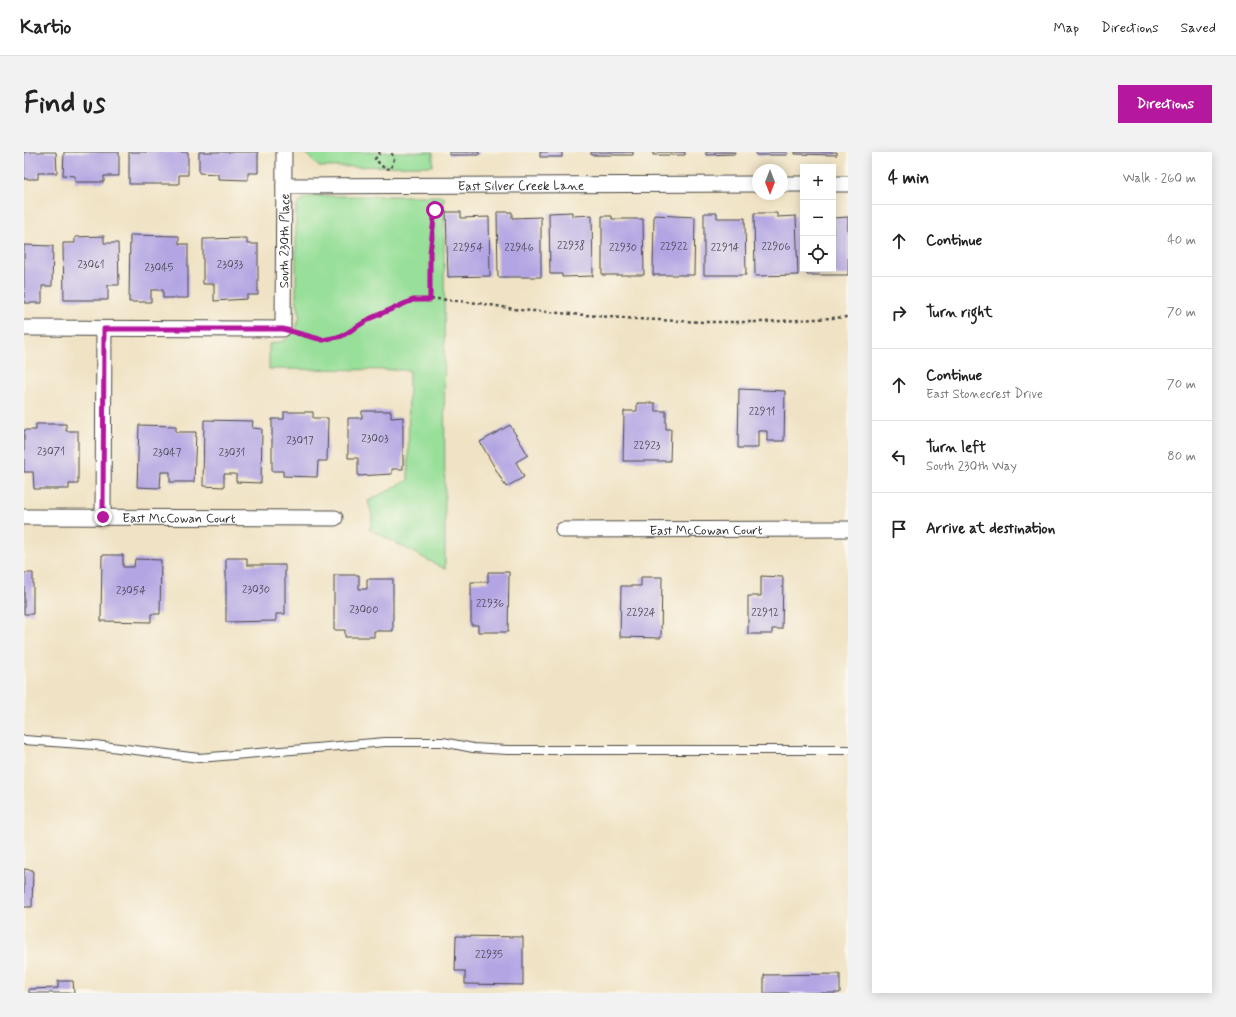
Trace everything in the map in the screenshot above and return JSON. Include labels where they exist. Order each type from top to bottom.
[{"type":"street","name":"South 230th Place","points":[[283,329],[284,152]]},
{"type":"street","name":"East Silver Creek Lane","points":[[284,186],[752,184]]},
{"type":"street","points":[[788,184],[800,184]]},
{"type":"street","points":[[836,184],[848,184]]},
{"type":"street","points":[[24,328],[283,329]]},
{"type":"street","points":[[103,517],[104,329]]},
{"type":"street","name":"East McCowan Court","points":[[24,517],[335,518]]},
{"type":"street","name":"East McCowan Court","points":[[563,530],[848,529]]},
{"type":"lane","points":[[24,740],[95,745],[199,758],[393,742],[443,742],[473,748],[507,750],[848,750]]},
{"type":"path","points":[[380,152],[375,159],[384,168],[391,168],[394,159],[391,152]]},
{"type":"path","points":[[430,300],[430,253],[433,235],[435,185]]},
{"type":"path","points":[[283,329],[323,340],[342,336],[371,318],[413,300],[478,303],[521,310],[636,319],[703,322],[765,322],[848,317]]},
{"type":"green space","points":[[304,152],[433,152],[433,166],[319,167]]},
{"type":"green space","points":[[314,196],[444,196],[445,569],[369,529],[372,518],[368,501],[408,480],[409,370],[269,369],[269,344],[284,341],[296,329],[300,315],[296,298],[296,210],[298,204],[302,200]]},
{"type":"building","points":[[24,152],[56,152],[57,173],[38,173],[38,179],[24,179]]},
{"type":"building","points":[[64,152],[119,152],[119,176],[104,176],[104,182],[75,182],[75,176],[63,175]]},
{"type":"building","points":[[129,152],[188,152],[188,175],[179,175],[179,184],[129,184]]},
{"type":"building","points":[[199,152],[258,152],[258,173],[248,173],[248,180],[218,179],[218,174],[199,173]]},
{"type":"building","points":[[449,152],[479,152],[479,155],[449,155]]},
{"type":"building","points":[[540,152],[562,152],[562,157],[540,157]]},
{"type":"building","points":[[591,152],[633,152],[633,155],[591,155]]},
{"type":"building","points":[[653,152],[685,152],[685,155],[653,155]]},
{"type":"building","points":[[706,152],[735,152],[735,154],[706,155]]},
{"type":"building","points":[[756,152],[787,152],[787,155],[756,155]]},
{"type":"building","points":[[795,152],[837,152],[837,155],[795,154]]},
{"type":"building","points":[[446,212],[461,212],[461,218],[489,217],[490,276],[448,277]]},
{"type":"building","points":[[497,212],[512,212],[512,218],[541,217],[541,277],[498,277]]},
{"type":"building","points":[[572,212],[572,216],[592,215],[593,276],[562,277],[562,274],[550,274],[549,213]]},
{"type":"building","points":[[704,213],[717,213],[717,218],[745,218],[746,275],[704,275]]},
{"type":"building","points":[[754,213],[777,213],[777,217],[796,216],[798,275],[755,276]]},
{"type":"building","points":[[654,215],[695,217],[694,275],[653,275]]},
{"type":"building","points":[[602,216],[612,216],[612,219],[643,219],[644,275],[602,275]]},
{"type":"building","points":[[848,217],[848,275],[807,275],[807,272],[836,272],[836,218]]},
{"type":"building","points":[[130,235],[179,236],[179,244],[188,244],[188,298],[163,298],[163,290],[151,290],[151,302],[129,302]]},
{"type":"building","points":[[104,236],[104,243],[118,243],[119,285],[108,285],[108,300],[64,300],[63,243],[75,243],[75,237]]},
{"type":"building","points":[[247,238],[247,244],[258,244],[258,295],[247,295],[247,299],[214,301],[214,284],[203,284],[203,239]]},
{"type":"building","points":[[24,245],[53,246],[52,286],[42,286],[42,303],[24,303]]},
{"type":"building","points":[[739,389],[785,391],[784,441],[767,441],[767,431],[758,431],[758,448],[738,448]]},
{"type":"building","points":[[637,403],[655,403],[655,411],[666,411],[666,429],[671,429],[670,461],[623,461],[624,411],[637,411]]},
{"type":"building","points":[[362,411],[391,411],[391,418],[403,417],[403,469],[392,469],[392,474],[358,476],[358,458],[348,458],[348,418],[362,418]]},
{"type":"building","points":[[284,412],[313,412],[313,418],[328,418],[327,461],[318,461],[317,477],[283,476],[283,471],[272,471],[272,419],[284,419]]},
{"type":"building","points":[[204,420],[253,421],[252,428],[262,429],[261,483],[236,482],[236,474],[224,474],[224,487],[203,486]]},
{"type":"building","points":[[36,424],[66,424],[66,431],[78,431],[78,484],[69,484],[69,489],[34,489],[33,472],[24,472],[24,430],[36,430]]},
{"type":"building","points":[[139,425],[176,426],[176,432],[196,432],[194,482],[170,482],[170,472],[161,472],[160,488],[137,487]]},
{"type":"building","points":[[510,425],[528,455],[516,462],[524,477],[506,487],[480,442]]},
{"type":"building","points":[[102,555],[123,555],[123,567],[134,567],[135,559],[161,560],[160,614],[151,614],[151,622],[101,621]]},
{"type":"building","points":[[226,558],[247,558],[247,565],[285,565],[285,614],[276,614],[276,621],[226,622]]},
{"type":"building","points":[[488,572],[509,572],[508,632],[478,632],[478,625],[471,625],[471,582],[488,582]]},
{"type":"building","points":[[24,573],[33,573],[33,614],[24,614]]},
{"type":"building","points":[[334,575],[359,575],[359,589],[367,589],[367,579],[393,579],[393,631],[374,631],[374,637],[345,637],[345,630],[334,630]]},
{"type":"building","points":[[761,576],[783,577],[782,629],[772,629],[772,634],[748,634],[748,596],[761,596]]},
{"type":"building","points":[[641,577],[662,577],[661,638],[620,637],[621,586],[641,586]]},
{"type":"building","points":[[24,869],[33,870],[32,907],[24,907]]},
{"type":"building","points":[[456,936],[523,937],[523,985],[465,984],[465,971],[455,971]]},
{"type":"building","points":[[840,974],[840,993],[764,993],[764,975]]},
{"type":"building","points":[[58,981],[73,981],[74,993],[29,993],[29,989],[58,988]]},
{"type":"route","points":[[103,517],[104,329],[283,329],[310,338],[323,340],[342,336],[371,318],[413,300],[430,300],[430,253],[435,210]]}]
